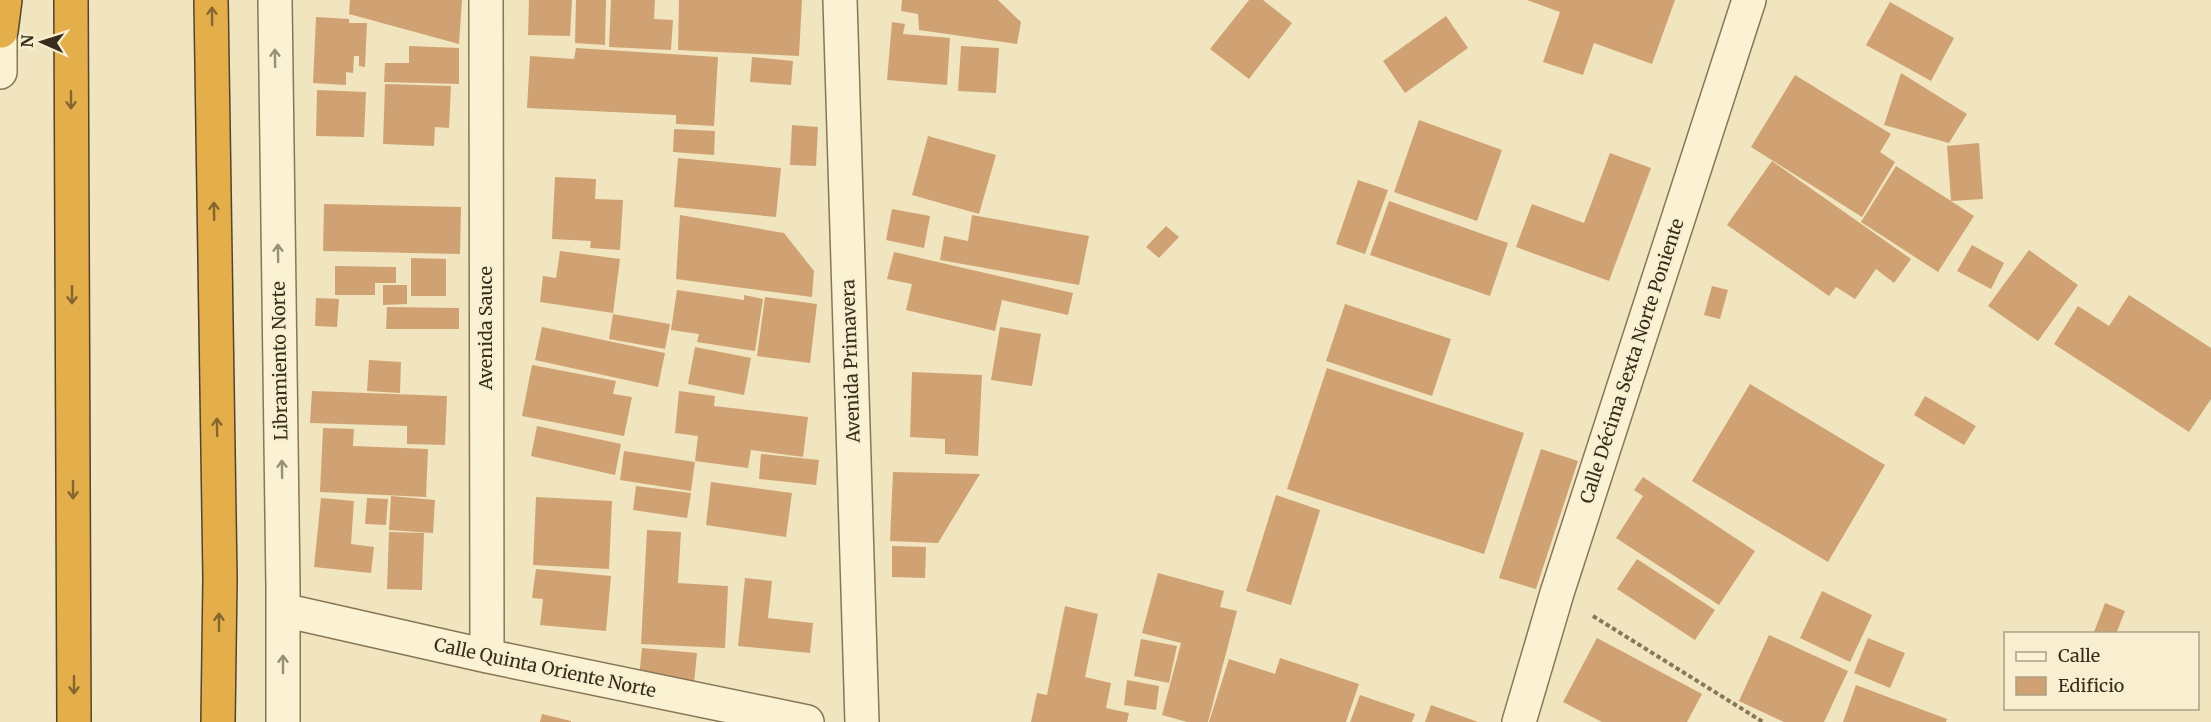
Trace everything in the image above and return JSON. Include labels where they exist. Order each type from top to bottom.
[{"type":"highway","points":[[71,0],[74,722]]},
{"type":"highway","points":[[211,0],[220,579],[219,722]]},
{"type":"street","name":"Libramiento Norte","points":[[274,0],[283,722]]},
{"type":"street","name":"Avenida Sauce","points":[[486,0],[487,656]]},
{"type":"street","name":"Avenida Primavera","points":[[840,0],[862,722]]},
{"type":"street","name":"Calle Décima Sexta Norte Poniente","points":[[1519,722],[1557,593],[1749,0]]},
{"type":"street","points":[[0,72],[2,13]]},
{"type":"street","name":"Calle Quinta Oriente Norte","points":[[283,610],[487,656],[807,722]]},
{"type":"path","points":[[1557,593],[1763,722]]},
{"type":"building","points":[[350,0],[462,0],[459,44],[349,14]]},
{"type":"building","points":[[529,0],[572,0],[570,36],[528,35]]},
{"type":"building","points":[[576,0],[606,0],[605,45],[575,43]]},
{"type":"building","points":[[611,0],[655,0],[654,19],[673,20],[671,50],[609,47]]},
{"type":"building","points":[[679,0],[802,0],[799,56],[678,50]]},
{"type":"building","points":[[902,0],[998,0],[1021,22],[1017,44],[919,30],[918,14],[901,11]]},
{"type":"building","points":[[1249,0],[1263,0],[1292,23],[1249,79],[1210,49]]},
{"type":"building","points":[[1527,0],[1675,0],[1652,64],[1594,43],[1583,75],[1543,62],[1560,12]]},
{"type":"building","points":[[1890,2],[1954,38],[1931,81],[1866,45]]},
{"type":"building","points":[[1446,16],[1468,48],[1405,93],[1383,61]]},
{"type":"building","points":[[316,17],[349,19],[349,23],[367,23],[365,67],[359,66],[359,56],[354,56],[353,73],[346,72],[346,85],[313,83]]},
{"type":"building","points":[[892,22],[905,24],[903,34],[950,38],[947,85],[887,80]]},
{"type":"building","points":[[409,46],[459,48],[459,84],[384,82],[385,63],[409,63]]},
{"type":"building","points":[[961,46],[999,48],[996,93],[958,91]]},
{"type":"building","points":[[576,48],[718,57],[714,126],[676,124],[676,115],[527,108],[530,56],[574,59]]},
{"type":"building","points":[[752,57],[793,61],[791,85],[750,82]]},
{"type":"building","points":[[1901,73],[1967,114],[1949,143],[1884,125]]},
{"type":"building","points":[[1795,75],[1891,134],[1880,152],[1895,162],[1862,217],[1751,147]]},
{"type":"building","points":[[385,84],[451,86],[449,128],[435,127],[434,146],[383,144]]},
{"type":"building","points":[[317,90],[366,92],[364,137],[316,136]]},
{"type":"building","points":[[1419,120],[1502,150],[1477,221],[1394,192]]},
{"type":"building","points":[[792,125],[818,127],[816,166],[790,165]]},
{"type":"building","points":[[674,129],[715,131],[714,155],[673,152]]},
{"type":"building","points":[[928,136],[996,155],[979,214],[912,195]]},
{"type":"building","points":[[1979,143],[1983,199],[1951,201],[1947,146]]},
{"type":"building","points":[[1610,153],[1651,168],[1609,281],[1516,247],[1532,204],[1584,223]]},
{"type":"building","points":[[678,158],[781,168],[776,217],[674,207]]},
{"type":"building","points":[[1772,161],[1911,259],[1894,283],[1876,269],[1855,299],[1836,287],[1829,296],[1727,225]]},
{"type":"building","points":[[1896,166],[1974,216],[1938,272],[1861,222]]},
{"type":"building","points":[[555,177],[596,179],[595,199],[623,200],[620,250],[590,248],[591,241],[552,239]]},
{"type":"building","points":[[1358,180],[1388,190],[1365,254],[1336,244]]},
{"type":"building","points":[[1389,201],[1508,243],[1490,296],[1370,255]]},
{"type":"building","points":[[324,204],[461,207],[460,254],[323,251]]},
{"type":"building","points":[[892,209],[930,216],[924,248],[886,240]]},
{"type":"building","points":[[680,215],[784,233],[814,271],[812,297],[676,279]]},
{"type":"building","points":[[972,215],[1089,236],[1079,285],[940,260],[944,236],[968,241]]},
{"type":"building","points":[[1166,226],[1179,237],[1159,258],[1146,247]]},
{"type":"building","points":[[1972,245],[2004,263],[1991,289],[1957,271]]},
{"type":"building","points":[[2029,250],[2078,285],[2038,341],[1988,306]]},
{"type":"building","points":[[560,251],[620,259],[613,313],[540,302],[543,276],[556,278]]},
{"type":"building","points":[[894,252],[1073,293],[1068,315],[1002,300],[995,331],[906,310],[912,284],[887,279]]},
{"type":"building","points":[[411,258],[446,259],[446,296],[411,296]]},
{"type":"building","points":[[335,266],[396,267],[396,283],[375,283],[375,295],[335,295]]},
{"type":"building","points":[[383,285],[407,285],[407,304],[383,305]]},
{"type":"building","points":[[1712,286],[1728,290],[1720,319],[1704,315]]},
{"type":"building","points":[[677,290],[744,300],[744,295],[763,299],[755,351],[697,342],[699,334],[671,330]]},
{"type":"building","points":[[2129,295],[2211,348],[2211,399],[2189,432],[2054,344],[2078,306],[2109,326]]},
{"type":"building","points":[[765,297],[817,304],[810,363],[757,356]]},
{"type":"building","points":[[316,298],[339,299],[337,327],[315,326]]},
{"type":"building","points":[[1345,304],[1451,339],[1432,396],[1326,361]]},
{"type":"building","points":[[387,307],[459,308],[459,329],[386,329]]},
{"type":"building","points":[[613,314],[670,324],[665,349],[609,339]]},
{"type":"building","points":[[542,327],[665,353],[658,387],[535,360]]},
{"type":"building","points":[[1000,327],[1041,334],[1032,386],[991,380]]},
{"type":"building","points":[[695,347],[751,358],[744,395],[688,384]]},
{"type":"building","points":[[369,360],[401,362],[400,393],[367,391]]},
{"type":"building","points":[[532,365],[616,381],[613,394],[632,397],[624,436],[522,416]]},
{"type":"building","points":[[1327,368],[1524,433],[1484,554],[1287,489]]},
{"type":"building","points":[[912,372],[982,375],[978,456],[945,454],[945,439],[910,437]]},
{"type":"building","points":[[1750,384],[1885,465],[1828,562],[1692,481]]},
{"type":"building","points":[[312,391],[447,396],[445,445],[407,444],[407,426],[310,423]]},
{"type":"building","points":[[679,391],[715,396],[714,406],[808,417],[803,457],[751,450],[748,468],[695,461],[698,436],[675,433]]},
{"type":"building","points":[[1925,396],[1976,426],[1964,445],[1914,415]]},
{"type":"building","points":[[537,426],[621,444],[615,475],[531,456]]},
{"type":"building","points":[[323,428],[354,429],[353,446],[428,449],[426,497],[320,492]]},
{"type":"building","points":[[1541,449],[1578,461],[1536,589],[1499,578]]},
{"type":"building","points":[[624,451],[695,462],[691,491],[620,480]]},
{"type":"building","points":[[761,454],[819,460],[816,485],[759,479]]},
{"type":"building","points":[[893,472],[980,474],[938,543],[890,541]]},
{"type":"building","points":[[1643,477],[1755,551],[1719,605],[1616,538],[1643,496],[1634,490]]},
{"type":"building","points":[[711,482],[792,493],[786,537],[706,525]]},
{"type":"building","points":[[636,486],[691,493],[687,518],[633,510]]},
{"type":"building","points":[[1276,495],[1320,510],[1291,605],[1246,591]]},
{"type":"building","points":[[391,496],[435,500],[433,533],[389,530]]},
{"type":"building","points":[[536,497],[612,501],[609,569],[533,565]]},
{"type":"building","points":[[321,498],[354,501],[351,544],[374,547],[371,573],[314,567]]},
{"type":"building","points":[[367,498],[388,499],[386,525],[365,524]]},
{"type":"building","points":[[647,530],[681,532],[678,583],[728,586],[725,648],[641,644]]},
{"type":"building","points":[[389,532],[424,533],[422,590],[387,589]]},
{"type":"building","points":[[892,546],[926,547],[925,578],[892,577]]},
{"type":"building","points":[[1637,559],[1715,610],[1695,640],[1617,589]]},
{"type":"building","points":[[536,569],[611,576],[606,631],[540,625],[543,599],[532,598]]},
{"type":"building","points":[[1158,573],[1224,591],[1220,607],[1237,611],[1208,722],[1187,722],[1162,715],[1181,643],[1142,633]]},
{"type":"building","points":[[745,578],[772,581],[768,618],[813,623],[810,653],[738,646]]},
{"type":"building","points":[[1822,591],[1872,615],[1850,662],[1800,638]]},
{"type":"building","points":[[2105,603],[2125,611],[2117,632],[2094,632]]},
{"type":"building","points":[[1065,606],[1098,614],[1085,677],[1111,683],[1106,708],[1129,713],[1127,722],[1031,722],[1037,693],[1047,695]]},
{"type":"building","points":[[1769,635],[1848,671],[1824,722],[1784,722],[1739,701]]},
{"type":"building","points":[[1597,638],[1702,694],[1687,722],[1602,722],[1563,702]]},
{"type":"building","points":[[1868,638],[1905,653],[1890,688],[1854,673]]},
{"type":"building","points":[[1141,639],[1177,646],[1169,683],[1134,676]]},
{"type":"building","points":[[642,648],[697,653],[694,683],[639,678]]},
{"type":"building","points":[[1280,658],[1359,684],[1346,722],[1209,722],[1229,659],[1275,674]]},
{"type":"building","points":[[1127,680],[1159,686],[1156,710],[1124,705]]},
{"type":"building","points":[[1856,685],[1947,719],[1946,722],[1843,722]]},
{"type":"building","points":[[1360,695],[1415,714],[1412,722],[1350,722]]},
{"type":"building","points":[[1431,705],[1478,722],[1425,722]]},
{"type":"building","points":[[542,714],[571,721],[571,722],[540,722]]}]
